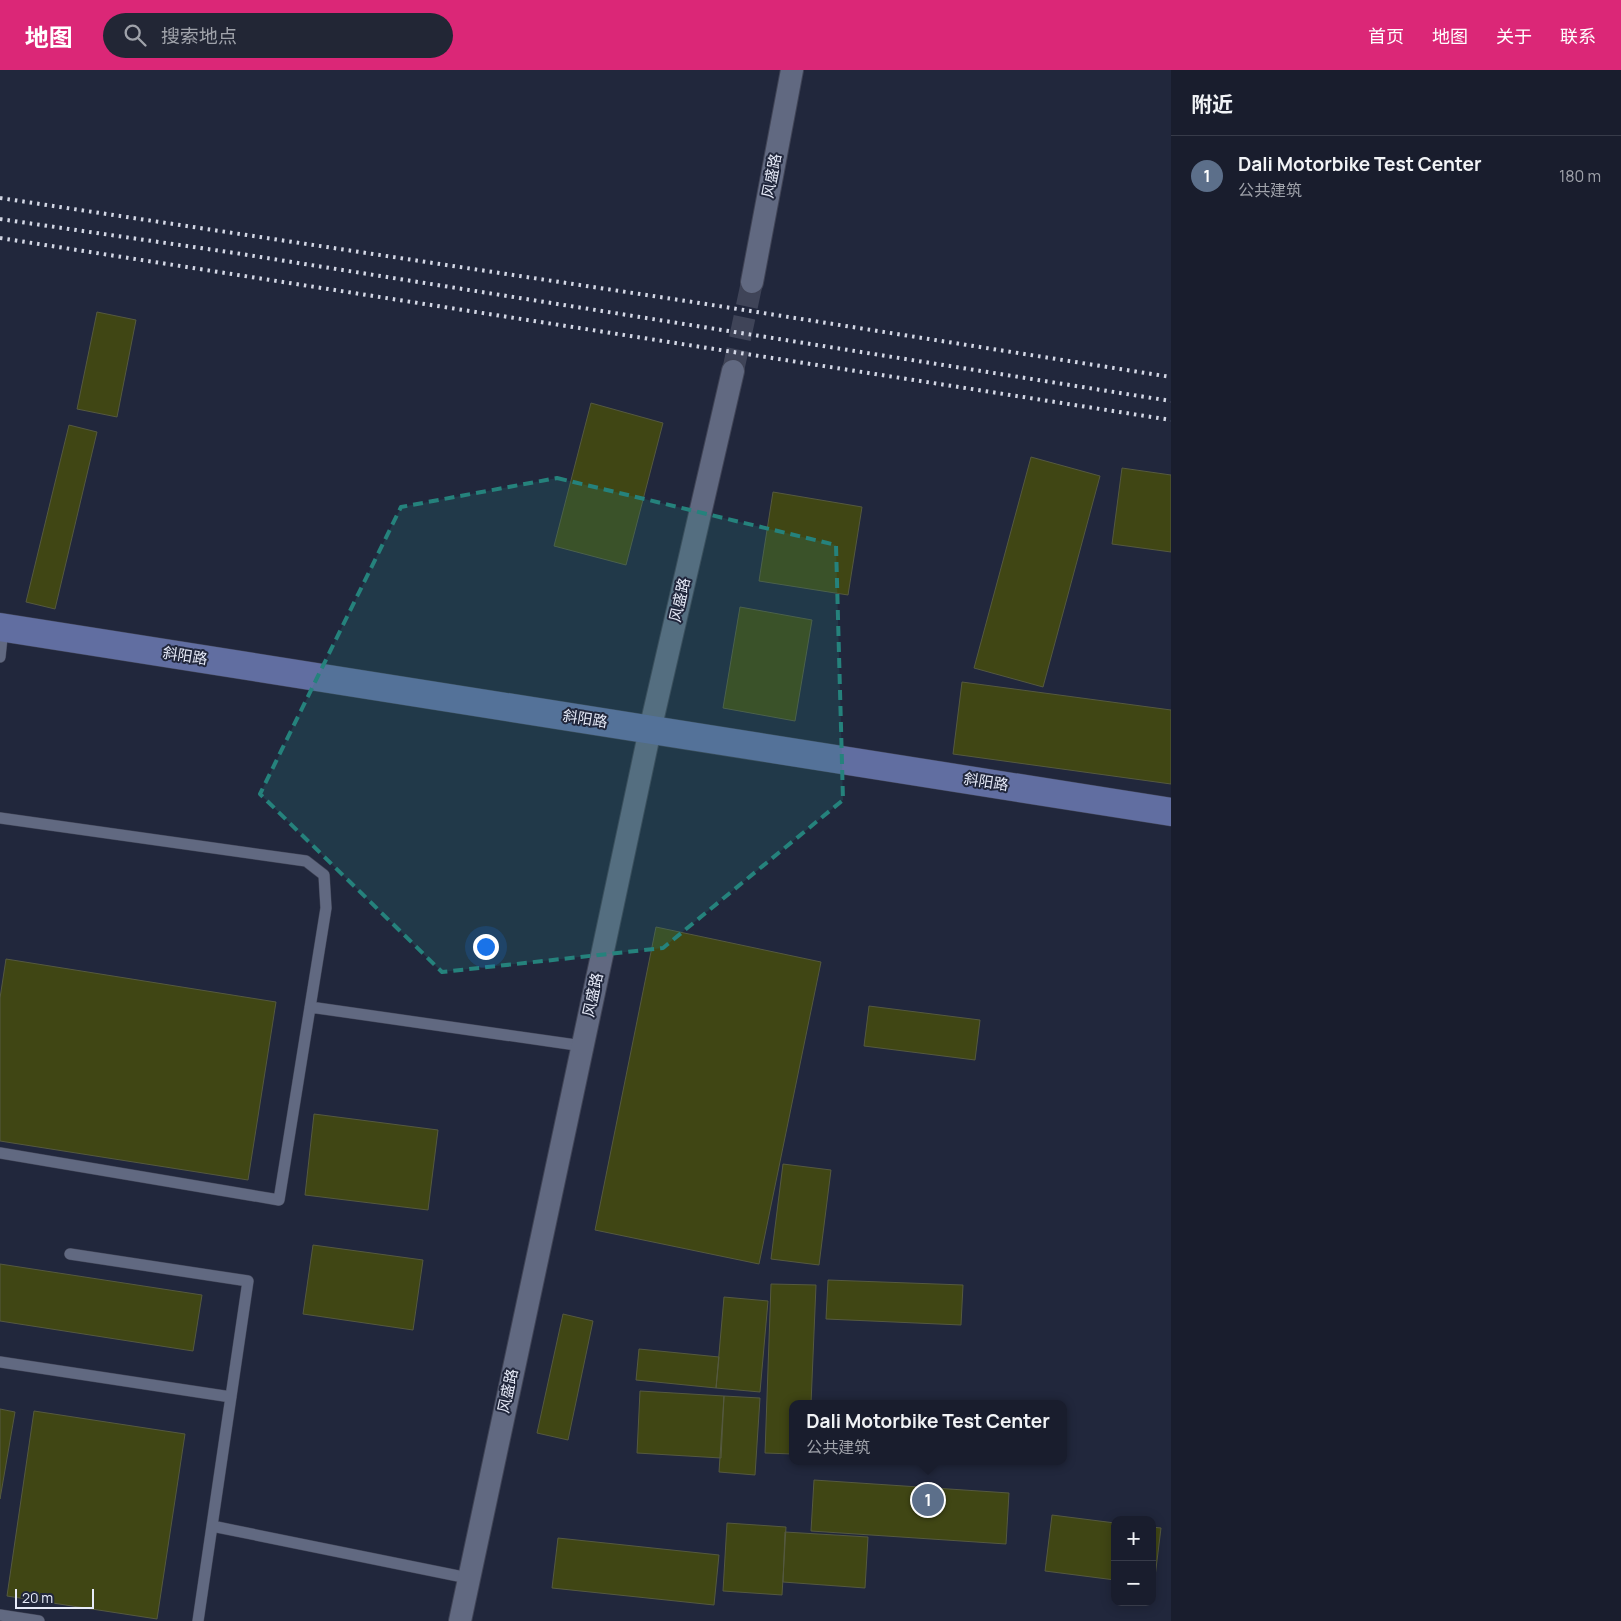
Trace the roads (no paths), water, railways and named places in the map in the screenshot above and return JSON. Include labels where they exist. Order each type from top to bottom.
[{"type":"street","name":"风盛路","points":[[752,282],[792,70]]},
{"type":"street","name":"风盛路","points":[[460,1621],[650,730],[732,371]]},
{"type":"street","name":"斜阳路","points":[[2,627],[1171,812]]},
{"type":"lane","points":[[0,657],[2,627]]},
{"type":"lane","points":[[0,818],[306,861],[324,875],[326,908],[279,1200],[0,1153]]},
{"type":"lane","points":[[310,1007],[582,1046]]},
{"type":"lane","points":[[70,1254],[248,1280],[198,1621]]},
{"type":"lane","points":[[0,1362],[231,1397]]},
{"type":"lane","points":[[212,1526],[468,1578]]},
{"type":"lane","points":[[0,1615],[39,1621]]},
{"type":"tunnel","points":[[733,371],[752,282]]},
{"type":"railway","points":[[0,198],[693,302],[1171,377]]},
{"type":"railway","points":[[0,219],[235,253],[1171,401]]},
{"type":"railway","points":[[0,238],[1171,420]]},
{"type":"place","name":"Dali Motorbike Test Center","points":[[928,1500]]}]
